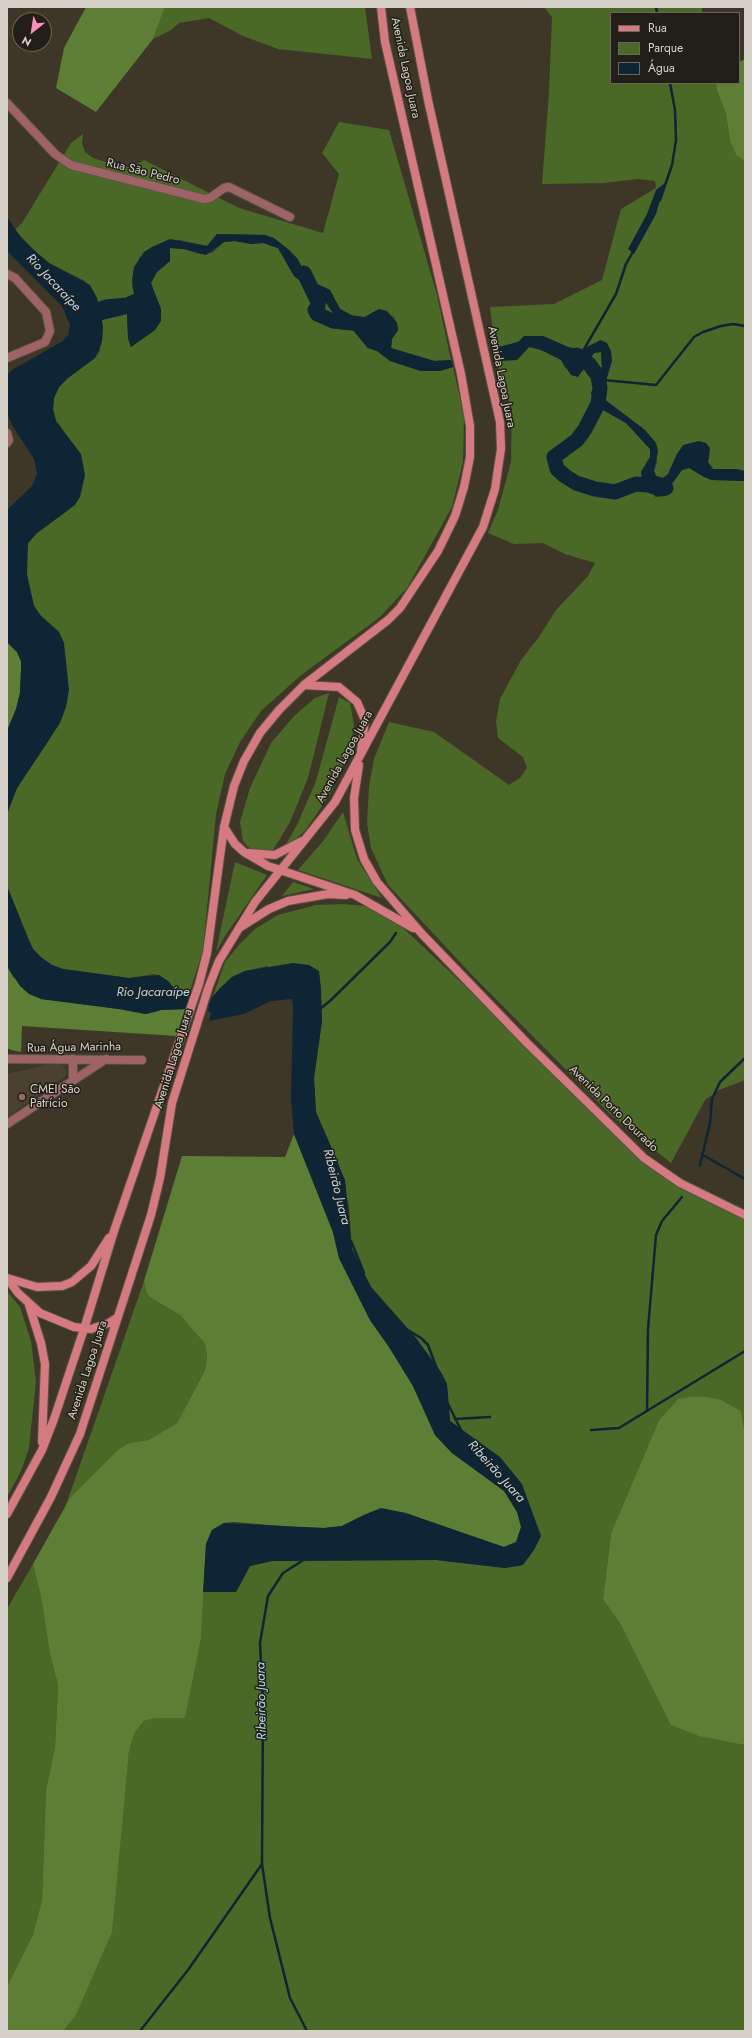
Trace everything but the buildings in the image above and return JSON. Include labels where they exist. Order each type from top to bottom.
[{"type":"main road","name":"Avenida Lagoa Juara","points":[[7,1514],[42,1450],[84,1329],[114,1231],[199,984],[207,953],[224,827],[234,786],[244,761],[260,733],[279,710],[304,685],[388,620],[400,608],[438,551],[454,516],[464,487],[470,457],[470,426],[461,374],[385,42],[380,7]]},
{"type":"main road","name":"Avenida Lagoa Juara","points":[[7,1578],[68,1463],[80,1434],[156,1195],[172,1103],[209,986],[219,961],[255,902],[308,838],[335,802],[483,527],[495,489],[501,450],[500,422],[425,86],[410,7]]},
{"type":"main road","points":[[304,685],[339,688],[357,702],[365,720],[354,798],[355,830],[364,859],[377,882],[422,934]]},
{"type":"main road","points":[[224,827],[235,844],[244,852],[268,866],[281,869],[355,895],[422,934]]},
{"type":"main road","points":[[244,852],[275,855],[308,838]]},
{"type":"main road","points":[[237,930],[269,909],[288,901],[328,894],[355,895]]},
{"type":"main road","name":"Avenida Porto Dourado","points":[[422,934],[532,1048],[644,1158],[680,1183],[745,1216]]},
{"type":"main road","points":[[7,1278],[37,1287],[62,1286],[72,1282],[91,1266],[114,1231]]},
{"type":"main road","points":[[7,1278],[29,1305],[40,1313],[84,1329],[99,1328],[118,1317]]},
{"type":"main road","points":[[29,1305],[41,1343],[45,1364],[42,1450]]},
{"type":"street","name":"Rua São Pedro","points":[[7,103],[55,154],[71,165],[204,199],[210,198],[224,188],[229,187],[290,217]]},
{"type":"street","points":[[7,274],[15,278],[46,312],[50,331],[45,342],[7,358]]},
{"type":"street","points":[[7,433],[9,440],[7,443]]},
{"type":"street","points":[[72,1059],[73,1080]]},
{"type":"street","points":[[7,1124],[107,1059]]},
{"type":"street","name":"Rua Água Marinha","points":[[7,1060],[142,1060]]},
{"type":"shaded area","name":"CMEI São Patrício","points":[[56,1063],[65,1067],[67,1074],[7,1117],[7,1074]]},
{"type":"green space","points":[[86,7],[165,7],[153,39],[96,112],[56,88],[64,48]]},
{"type":"green space","points":[[165,7],[365,7],[372,59],[278,49],[243,36],[209,18],[179,23],[171,30],[153,39]]},
{"type":"green space","points":[[544,7],[702,7],[702,12],[610,12],[610,84],[717,84],[716,88],[726,114],[730,141],[736,155],[745,161],[745,471],[736,469],[713,469],[708,462],[710,455],[677,454],[668,474],[663,478],[656,476],[654,471],[657,462],[656,443],[645,430],[604,399],[603,391],[607,379],[601,340],[581,350],[568,347],[543,336],[495,348],[490,307],[554,304],[602,280],[621,209],[656,188],[655,181],[638,179],[604,183],[542,184],[549,92],[552,17]]},
{"type":"green space","points":[[745,59],[745,161],[736,155],[730,141],[726,114],[716,88],[717,84],[740,84],[740,62]]},
{"type":"green space","points":[[339,122],[389,130],[437,295],[451,360],[435,361],[391,348],[392,339],[398,330],[394,317],[379,309],[363,318],[355,317],[340,309],[330,290],[313,282],[304,271],[297,258],[265,235],[217,234],[207,246],[180,240],[152,247],[139,258],[132,285],[134,294],[132,300],[116,307],[99,309],[97,298],[85,281],[49,263],[15,230],[22,223],[71,143],[83,134],[82,143],[85,152],[93,158],[121,167],[132,167],[144,160],[239,208],[323,233],[339,174],[322,153]]},
{"type":"green space","points":[[235,241],[251,244],[263,243],[278,248],[294,276],[323,299],[339,321],[352,329],[368,348],[377,351],[390,361],[421,371],[440,371],[453,367],[464,416],[463,462],[452,507],[407,588],[380,617],[300,676],[261,711],[240,742],[225,774],[216,814],[203,950],[189,994],[176,991],[168,981],[154,974],[129,978],[63,969],[52,965],[42,958],[33,949],[7,886],[7,814],[17,788],[50,739],[59,632],[41,616],[34,606],[27,575],[27,549],[28,543],[37,533],[67,511],[63,430],[56,421],[53,409],[54,398],[59,387],[68,378],[95,358],[100,351],[102,320],[127,314],[128,338],[131,347],[155,330],[155,295],[151,283],[157,272],[166,265],[170,248],[184,249],[199,254],[212,253],[224,242]]},
{"type":"green space","points":[[529,347],[548,352],[561,360],[565,368],[582,372],[594,353],[601,352],[602,367],[595,383],[596,406],[626,423],[650,449],[650,457],[641,472],[642,479],[656,497],[682,470],[689,468],[711,480],[745,481],[745,1080],[719,1090],[705,1100],[671,1163],[611,1115],[474,977],[388,885],[371,848],[367,823],[369,787],[374,759],[389,722],[434,732],[509,785],[520,778],[527,768],[523,757],[498,738],[496,721],[500,699],[521,660],[539,637],[556,610],[588,576],[595,563],[565,554],[543,543],[514,544],[488,533],[498,510],[511,462],[512,409],[496,361],[517,360]]},
{"type":"green space","points":[[7,642],[17,652],[21,661],[21,669],[20,693],[16,709],[7,731]]},
{"type":"green space","points":[[329,693],[308,778],[290,822],[270,855],[253,852],[243,841],[240,822],[250,788],[271,743],[294,716],[315,698]]},
{"type":"green space","points":[[339,697],[350,703],[354,725],[351,746],[332,791],[305,831],[282,851],[297,825],[316,781]]},
{"type":"green space","points":[[343,812],[357,859],[382,898],[298,870],[324,840]]},
{"type":"green space","points":[[235,862],[267,875],[225,936],[216,952]]},
{"type":"green space","points":[[293,882],[314,889],[282,896]]},
{"type":"green space","points":[[343,904],[366,906],[399,924],[465,986],[603,1124],[655,1167],[712,1204],[745,1219],[745,1434],[741,1411],[707,1397],[678,1399],[659,1420],[611,1533],[603,1599],[621,1625],[650,1681],[740,1744],[745,1745],[745,2031],[63,2031],[75,2017],[120,1834],[129,1751],[135,1732],[144,1721],[156,1718],[185,1717],[201,1639],[203,1592],[236,1592],[250,1566],[272,1561],[436,1560],[505,1568],[523,1565],[459,1428],[450,1421],[447,1384],[416,1338],[371,1287],[352,1249],[349,1206],[338,1162],[316,1112],[314,1078],[322,1021],[321,1005],[267,966],[245,971],[232,977],[213,996],[225,962],[255,929],[278,915],[316,905]]},
{"type":"green space","points":[[7,966],[13,977],[41,999],[146,1014],[161,1010],[187,1009],[176,1036],[22,1026],[21,1052],[11,1050],[7,1048]]},
{"type":"green space","points":[[294,1134],[333,1232],[339,1258],[370,1320],[413,1386],[435,1435],[452,1453],[504,1491],[517,1512],[521,1527],[516,1542],[504,1547],[473,1537],[366,1514],[342,1526],[324,1528],[234,1522],[224,1523],[212,1530],[206,1544],[201,1639],[185,1718],[156,1718],[144,1721],[135,1732],[129,1751],[112,1932],[75,2017],[63,2031],[7,2031],[7,1986],[33,1934],[42,1900],[46,1790],[55,1746],[58,1685],[50,1655],[41,1597],[33,1564],[70,1498],[117,1451],[129,1443],[148,1440],[177,1423],[205,1370],[207,1357],[205,1344],[180,1315],[151,1298],[147,1294],[144,1281],[182,1156],[285,1157]]},
{"type":"green space","points":[[144,1281],[147,1294],[151,1298],[180,1315],[205,1344],[207,1356],[205,1370],[177,1423],[148,1440],[129,1443],[65,1508]]},
{"type":"green space","points":[[7,1291],[20,1307],[31,1341],[36,1381],[29,1448],[21,1471],[7,1497]]},
{"type":"green space","points":[[707,1397],[721,1400],[741,1411],[745,1434],[745,1745],[699,1736],[671,1725],[621,1625],[603,1599],[611,1533],[659,1420],[678,1399]]},
{"type":"green space","points":[[33,1564],[41,1597],[50,1655],[58,1685],[55,1746],[46,1790],[42,1900],[33,1934],[7,1986],[7,1609]]},
{"type":"water","points":[[665,183],[656,214],[634,254],[628,249],[647,214],[656,190]]},
{"type":"water","name":"Rio Jacaraípe","points":[[7,217],[22,239],[49,263],[90,285],[97,298],[99,309],[116,307],[132,300],[134,294],[132,280],[134,267],[144,252],[170,239],[207,246],[217,234],[265,235],[274,238],[297,258],[304,271],[313,282],[330,290],[340,309],[355,317],[363,318],[379,309],[387,311],[397,323],[398,330],[392,339],[391,348],[434,361],[451,360],[453,367],[440,371],[421,371],[390,361],[377,351],[368,348],[352,329],[339,321],[323,299],[294,276],[278,248],[263,243],[251,244],[235,241],[224,242],[206,255],[184,249],[170,248],[170,261],[157,272],[151,283],[161,309],[161,321],[155,330],[131,347],[128,338],[127,314],[102,320],[102,342],[95,358],[68,378],[59,387],[54,398],[53,409],[56,421],[81,454],[85,475],[80,497],[75,505],[37,533],[28,543],[27,575],[34,606],[41,616],[59,632],[64,643],[69,690],[66,707],[60,723],[17,788],[7,814],[7,731],[16,709],[20,693],[21,661],[17,652],[7,642],[7,510],[32,486],[37,474],[34,459],[12,425],[7,413],[7,375],[12,370],[63,341],[68,335],[70,325],[62,306],[7,251]]},
{"type":"water","points":[[524,336],[543,336],[568,347],[581,350],[601,340],[607,343],[611,351],[612,361],[603,391],[604,399],[645,430],[656,443],[658,451],[654,471],[656,476],[663,478],[668,474],[683,445],[699,441],[706,443],[710,448],[708,462],[713,469],[736,469],[745,471],[745,481],[712,480],[689,468],[682,470],[664,495],[656,497],[642,479],[641,472],[650,457],[650,449],[626,423],[596,406],[591,393],[602,367],[601,352],[594,353],[578,377],[571,375],[561,360],[539,349],[529,347],[517,360],[496,361],[495,348],[518,342]]},
{"type":"water","name":"Rio Jacaraípe","points":[[7,886],[33,949],[52,965],[63,969],[129,978],[159,975],[168,981],[176,991],[189,994],[187,1009],[161,1010],[146,1014],[41,999],[29,994],[20,986],[7,966]]},
{"type":"water","points":[[293,963],[309,965],[319,971],[322,1021],[314,1078],[316,1112],[345,1180],[352,1249],[371,1287],[416,1338],[441,1372],[447,1384],[450,1421],[500,1457],[522,1484],[541,1536],[534,1550],[523,1565],[505,1568],[436,1560],[272,1561],[250,1566],[236,1592],[203,1592],[206,1544],[212,1530],[224,1523],[324,1528],[342,1526],[381,1508],[406,1513],[504,1547],[516,1542],[521,1527],[517,1512],[504,1491],[452,1453],[435,1435],[413,1386],[370,1320],[339,1258],[333,1232],[294,1134],[291,1099],[292,999],[271,1001],[244,1014],[209,1021],[211,1013],[208,1011],[211,999],[232,977],[245,971]]},
{"type":"waterway","points":[[656,7],[657,12]]},
{"type":"waterway","points":[[660,200],[672,165],[676,140],[675,110],[670,84]]},
{"type":"waterway","points":[[583,351],[616,294],[626,264],[634,250]]},
{"type":"waterway","points":[[304,273],[318,302],[318,307],[315,310],[317,314],[333,321],[361,324]]},
{"type":"waterway","points":[[82,315],[106,307],[127,305],[136,301]]},
{"type":"waterway","points":[[604,380],[656,385],[694,337],[703,332],[721,326],[733,324],[745,326]]},
{"type":"waterway","points":[[577,355],[589,364],[598,376],[600,388],[598,404],[585,429],[577,440],[554,457],[557,469],[576,483],[595,489],[615,492],[636,484],[648,485],[660,489],[666,488]]},
{"type":"waterway","points":[[320,1009],[390,942],[396,933]]},
{"type":"waterway","name":"Ribeirão Juara","points":[[194,1002],[212,1005]]},
{"type":"waterway","points":[[700,1165],[710,1123],[712,1099],[720,1082],[745,1058]]},
{"type":"waterway","points":[[703,1155],[745,1179]]},
{"type":"waterway","points":[[647,1411],[648,1329],[656,1235],[662,1221],[682,1197]]},
{"type":"waterway","name":"Ribeirão Juara","points":[[351,1241],[364,1273]]},
{"type":"waterway","name":"Ribeirão Juara","points":[[408,1330],[421,1338],[428,1345],[437,1369]]},
{"type":"waterway","points":[[591,1430],[619,1428],[745,1351]]},
{"type":"waterway","name":"Ribeirão Juara","points":[[448,1404],[462,1432]]},
{"type":"waterway","points":[[455,1419],[490,1417]]},
{"type":"waterway","name":"Ribeirão Juara","points":[[302,1561],[283,1573],[268,1596],[260,1643],[263,1704],[262,1864],[270,1918],[290,1998],[307,2031]]},
{"type":"waterway","points":[[140,2031],[188,1970],[262,1864]]},
{"type":"place","name":"CMEI São Patrício","points":[[22,1097]]}]
